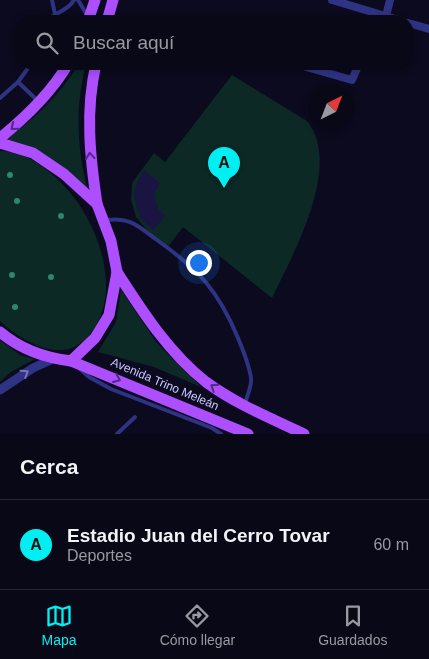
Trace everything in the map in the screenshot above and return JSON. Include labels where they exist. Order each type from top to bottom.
[{"type":"main road","points":[[90,15],[95,0]]},
{"type":"main road","points":[[109,15],[113,0]]},
{"type":"main road","points":[[0,138],[22,121],[39,103],[64,70]]},
{"type":"main road","points":[[71,361],[95,338],[109,315],[117,272],[111,242],[97,204],[90,159],[88,119],[95,70]]},
{"type":"main road","points":[[0,143],[33,153],[64,174],[97,204]]},
{"type":"main road","name":"Avenida Trino Meleán","points":[[117,272],[167,344],[205,381],[244,406],[304,434]]},
{"type":"main road","name":"Avenida Trino Meleán","points":[[0,332],[32,352],[53,359],[71,361],[91,367],[248,434]]},
{"type":"street","points":[[332,0],[374,15]]},
{"type":"street","points":[[381,15],[390,0]]},
{"type":"street","points":[[414,25],[429,29]]},
{"type":"street","points":[[317,70],[352,80],[356,70]]},
{"type":"street","points":[[0,390],[33,368],[53,359]]},
{"type":"lane","points":[[52,0],[55,14],[64,10],[74,0]]},
{"type":"lane","points":[[78,0],[86,15]]},
{"type":"lane","points":[[0,98],[18,82],[27,70]]},
{"type":"lane","points":[[18,82],[39,103]]},
{"type":"lane","points":[[104,221],[120,218],[136,224],[194,268],[212,288],[229,317],[252,380],[244,406]]},
{"type":"lane","points":[[71,361],[89,377],[111,388],[212,428],[221,434]]},
{"type":"lane","points":[[117,434],[136,417]]},
{"type":"green space","points":[[75,70],[84,70],[80,95],[79,141],[87,188],[4,140],[46,106]]},
{"type":"green space","points":[[232,75],[307,121],[309,130],[312,130],[317,140],[320,161],[317,185],[302,235],[272,298],[183,227],[168,247],[148,231],[136,217],[131,200],[132,183],[154,153],[165,162]]},
{"type":"green space","points":[[0,151],[7,151],[29,158],[54,176],[84,212],[97,240],[105,271],[106,286],[103,308],[94,329],[87,338],[78,345],[68,349],[48,349],[33,344],[0,321]]},
{"type":"green space","points":[[121,290],[156,342],[201,387],[154,367],[98,352],[116,322]]},
{"type":"green space","points":[[0,340],[20,355],[35,359],[11,372],[0,382]]},
{"type":"building","points":[[144,170],[160,183],[154,194],[158,209],[165,216],[153,230],[141,219],[134,195],[137,182]]},
{"type":"place","name":"Estadio Juan del Cerro Tovar","points":[[224,188]]}]
